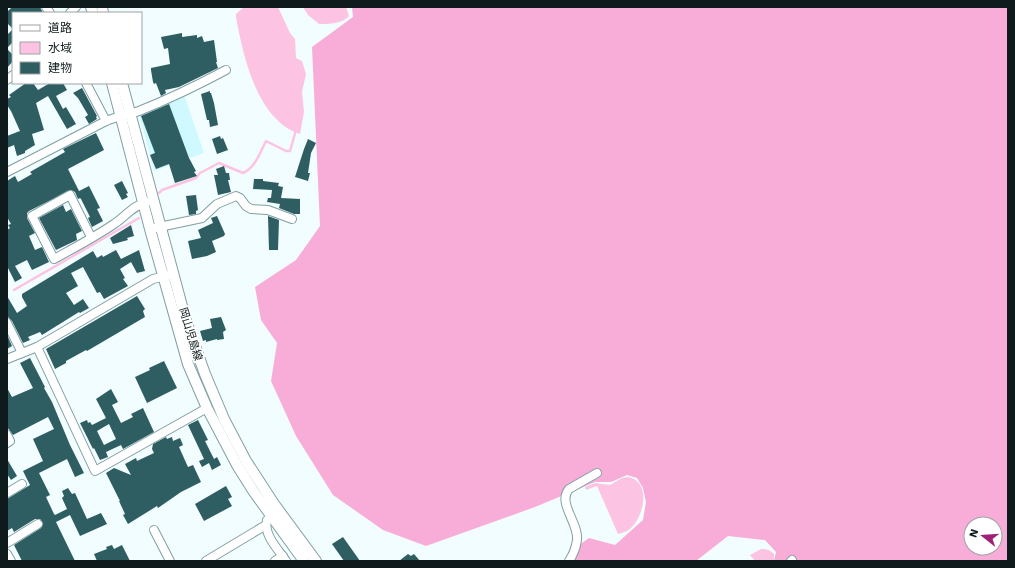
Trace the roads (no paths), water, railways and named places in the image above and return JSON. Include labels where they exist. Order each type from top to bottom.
[{"type":"main road","name":"岡山児島線","points":[[112,84],[126,115]]},
{"type":"main road","name":"岡山児島線","points":[[122,84],[126,115],[149,201],[162,227],[196,351],[214,397],[269,514],[316,561]]},
{"type":"main road","name":"岡山児島線","points":[[149,201],[150,229],[188,364],[207,408],[237,465],[269,514],[304,561]]},
{"type":"street","points":[[7,172],[106,121],[126,115],[176,95],[226,70]]},
{"type":"street","points":[[87,84],[106,121]]},
{"type":"street","points":[[91,237],[70,195],[32,216],[54,259],[114,224],[138,204],[149,201]]},
{"type":"street","points":[[150,229],[202,218],[217,204],[236,196],[240,198],[246,206],[252,209],[268,210],[292,219]]},
{"type":"street","points":[[7,358],[37,347],[153,279],[174,274]]},
{"type":"street","points":[[7,323],[22,353]]},
{"type":"street","points":[[37,347],[95,472],[207,408]]},
{"type":"street","points":[[7,435],[10,441],[7,443]]},
{"type":"street","points":[[569,561],[577,539],[572,517],[567,510],[565,493],[568,489],[597,472]]},
{"type":"street","points":[[7,493],[22,484]]},
{"type":"street","points":[[269,514],[267,532],[285,558],[275,561]]},
{"type":"street","points":[[206,561],[269,514]]},
{"type":"street","points":[[7,543],[38,524]]},
{"type":"street","points":[[154,530],[170,561]]},
{"type":"street","points":[[7,554],[11,561]]},
{"type":"water","points":[[244,7],[278,7],[290,33],[295,39],[296,58],[302,61],[306,74],[302,92],[304,112],[300,134],[285,127],[273,115],[254,85],[243,50],[236,17],[236,14]]},
{"type":"water","points":[[303,7],[346,7],[349,16],[339,22],[319,24],[308,15]]},
{"type":"water","points":[[627,477],[635,480],[640,485],[643,493],[643,501],[638,519],[633,526],[627,531],[618,534],[597,486],[586,490],[585,487],[595,483],[610,485],[622,478]]},
{"type":"water","points":[[761,549],[768,550],[773,553],[774,561],[755,561],[750,555]]},
{"type":"waterway","points":[[159,193],[162,190],[196,178],[200,173],[219,163],[243,173],[254,164],[266,141],[286,151],[290,151],[296,130]]},
{"type":"waterway","points":[[14,290],[139,218]]}]
